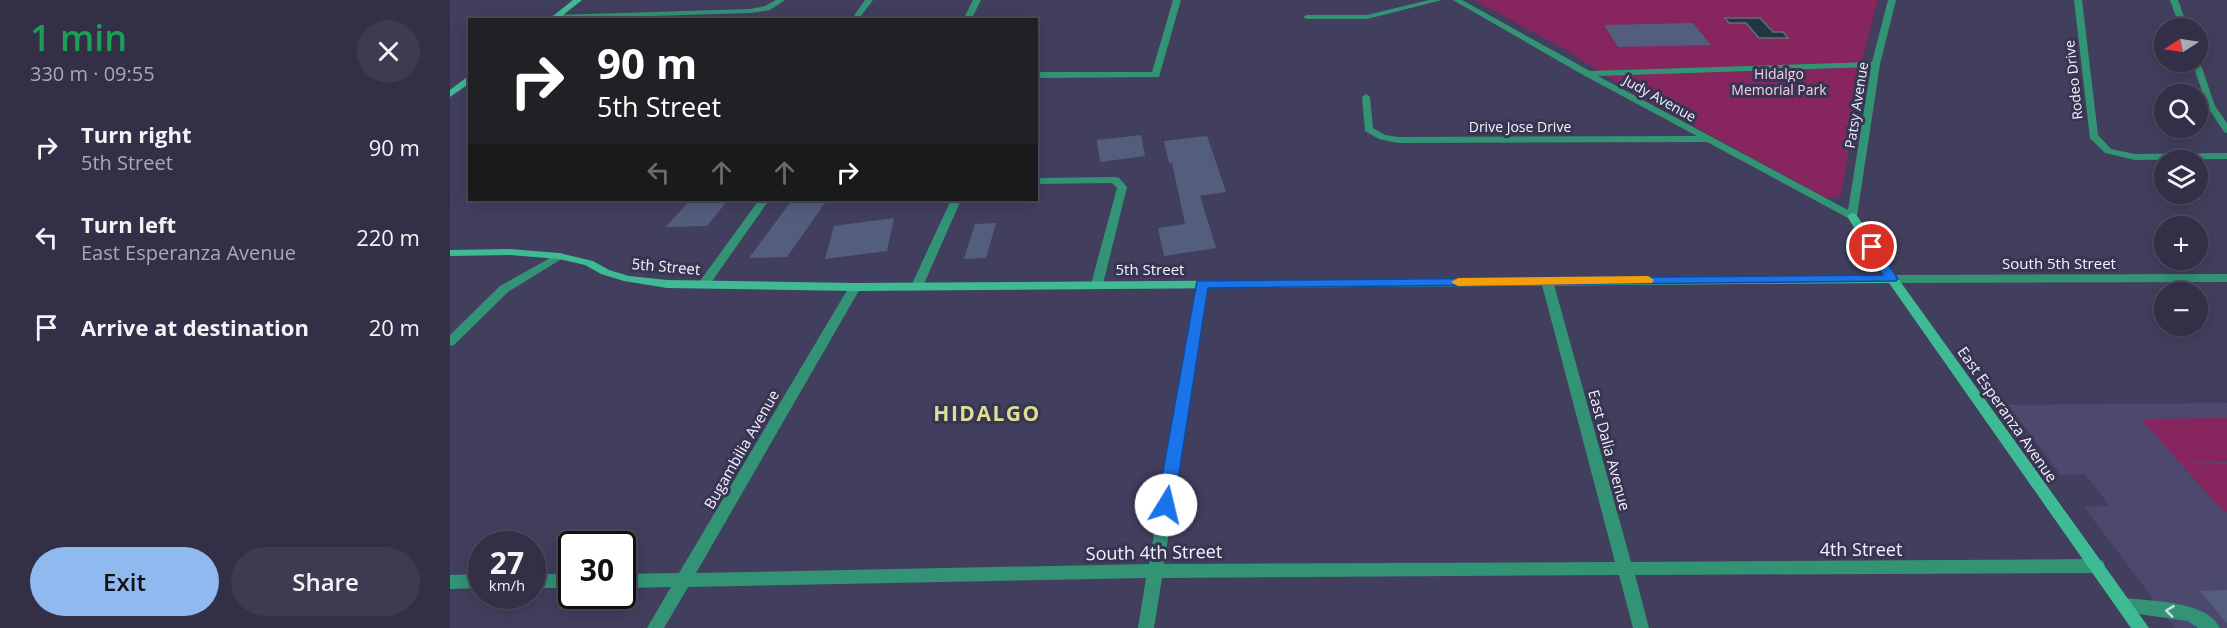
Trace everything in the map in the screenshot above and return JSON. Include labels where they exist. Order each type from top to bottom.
[{"type":"street","points":[[553,18],[578,0]]},
{"type":"street","points":[[553,18],[751,11],[767,8],[781,0]]},
{"type":"street","points":[[856,18],[869,0]]},
{"type":"street","points":[[968,18],[977,0]]},
{"type":"street","points":[[1038,75],[1156,75],[1177,0]]},
{"type":"street","points":[[1307,17],[1367,17],[1438,0]]},
{"type":"street","name":"Judy Avenue","points":[[1457,0],[1588,74],[1852,216]]},
{"type":"street","name":"Patsy Avenue","points":[[1852,216],[1876,64],[1892,0]]},
{"type":"street","name":"Rodeo Drive","points":[[2078,0],[2093,136],[2108,151],[2135,157],[2227,156]]},
{"type":"street","points":[[2174,0],[2180,18]]},
{"type":"street","points":[[703,18],[708,13]]},
{"type":"street","points":[[1588,74],[1876,64]]},
{"type":"street","points":[[2199,72],[2211,106],[2227,130]]},
{"type":"street","points":[[450,94],[468,80]]},
{"type":"street","name":"Drive Jose Drive","points":[[1366,97],[1368,129],[1382,137],[1398,140],[1707,139]]},
{"type":"street","points":[[1038,181],[1115,180],[1122,187],[1097,284]]},
{"type":"street","points":[[704,284],[763,201]]},
{"type":"street","points":[[917,286],[956,201]]},
{"type":"street","name":"East Esperanza Avenue","points":[[1852,216],[1892,279],[2141,628]]},
{"type":"street","name":"5th Street","points":[[450,253],[510,252],[559,256],[589,263],[605,272],[628,279],[704,284],[855,287],[1892,279]]},
{"type":"street","points":[[450,342],[504,289],[559,256]]},
{"type":"street","name":"South 5th Street","points":[[1892,279],[2227,278]]},
{"type":"street","name":"East Dalia Avenue","points":[[1547,281],[1641,628]]},
{"type":"street","points":[[1146,628],[1202,284]]},
{"type":"street","name":"Bugambilia Avenue","points":[[655,628],[855,287]]},
{"type":"street","name":"4th Street","points":[[1625,570],[2097,567]]},
{"type":"street","name":"South 4th Street","points":[[684,580],[1155,571],[1625,570]]},
{"type":"street","points":[[636,580],[684,580]]},
{"type":"street","points":[[450,582],[468,582]]},
{"type":"street","points":[[2124,605],[2191,615],[2212,628]]},
{"type":"shaded area","points":[[2227,403],[2227,628],[2175,628],[2084,507],[2110,506],[2085,474],[2061,475],[2008,405]]},
{"type":"green space","name":"Hidalgo Memorial Park","points":[[1474,0],[1878,0],[1865,49],[1841,196],[1826,198],[1630,91],[1566,50]]},
{"type":"green space","points":[[2227,418],[2227,462],[2180,463],[2141,419]]},
{"type":"green space","points":[[2181,464],[2227,464],[2227,512],[2224,512]]},
{"type":"water","points":[[1725,18],[1760,18],[1773,32],[1783,32],[1788,38],[1759,38],[1746,23],[1729,23]]},
{"type":"building","points":[[1693,23],[1711,45],[1618,47],[1604,25]]},
{"type":"building","points":[[1141,135],[1145,156],[1100,162],[1097,140]]},
{"type":"building","points":[[1207,136],[1226,192],[1200,196],[1216,248],[1164,256],[1158,228],[1185,224],[1172,163],[1169,163],[1164,141]]},
{"type":"building","points":[[689,201],[727,201],[707,226],[666,227]]},
{"type":"building","points":[[791,201],[826,201],[787,257],[749,258]]},
{"type":"building","points":[[894,218],[887,251],[825,259],[834,226]]},
{"type":"building","points":[[996,223],[986,258],[964,259],[975,224]]},
{"type":"building","points":[[2227,590],[2227,624],[2200,591]]},
{"type":"slow traffic","points":[[1458,282],[1648,280]]},
{"type":"district","name":"HIDALGO","points":[[987,413]]},
{"type":"route","points":[[1166,505],[1202,284],[1892,279],[1872,247]]}]
